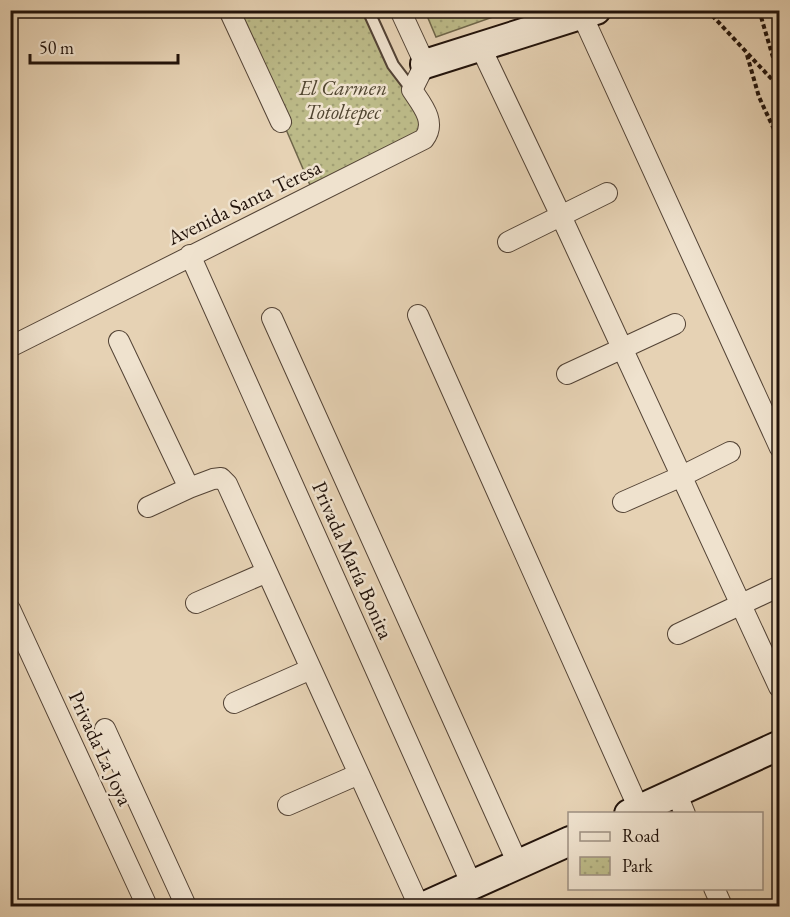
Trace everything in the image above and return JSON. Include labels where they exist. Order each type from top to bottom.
[{"type":"main road","points":[[425,64],[589,13]]},
{"type":"main road","points":[[634,811],[680,803],[780,745]]},
{"type":"main road","points":[[427,906],[568,842]]},
{"type":"street","points":[[229,10],[281,122]]},
{"type":"street","points":[[400,10],[425,64],[412,90]]},
{"type":"street","points":[[589,13],[780,448]]},
{"type":"street","points":[[481,48],[779,687]]},
{"type":"street","name":"Avenida Santa Teresa","points":[[10,347],[424,140],[429,132],[430,122],[412,90]]},
{"type":"street","points":[[508,242],[607,193]]},
{"type":"street","name":"Privada María Bonita","points":[[190,255],[472,885]]},
{"type":"street","points":[[418,315],[634,811]]},
{"type":"street","points":[[272,318],[518,864]]},
{"type":"street","points":[[567,374],[675,324]]},
{"type":"street","points":[[119,341],[189,488]]},
{"type":"street","points":[[623,501],[682,476],[730,452]]},
{"type":"street","points":[[148,507],[213,479],[221,478],[227,484],[359,774],[427,906]]},
{"type":"street","points":[[196,603],[267,572]]},
{"type":"street","points":[[678,634],[780,586]]},
{"type":"street","name":"Privada La Joya","points":[[10,609],[147,906]]},
{"type":"street","points":[[234,703],[311,669]]},
{"type":"street","points":[[105,729],[186,906]]},
{"type":"street","points":[[288,805],[359,774]]},
{"type":"street","points":[[715,890],[722,906]]},
{"type":"lane","points":[[368,10],[393,65],[412,90]]},
{"type":"path","points":[[707,10],[717,18],[780,88]]},
{"type":"path","points":[[759,10],[780,81]]},
{"type":"path","points":[[747,54],[759,97],[780,142]]},
{"type":"green space","name":"El Carmen Totoltepec","points":[[235,11],[372,11],[429,132],[310,185]]},
{"type":"green space","points":[[425,11],[510,11],[436,37]]}]
